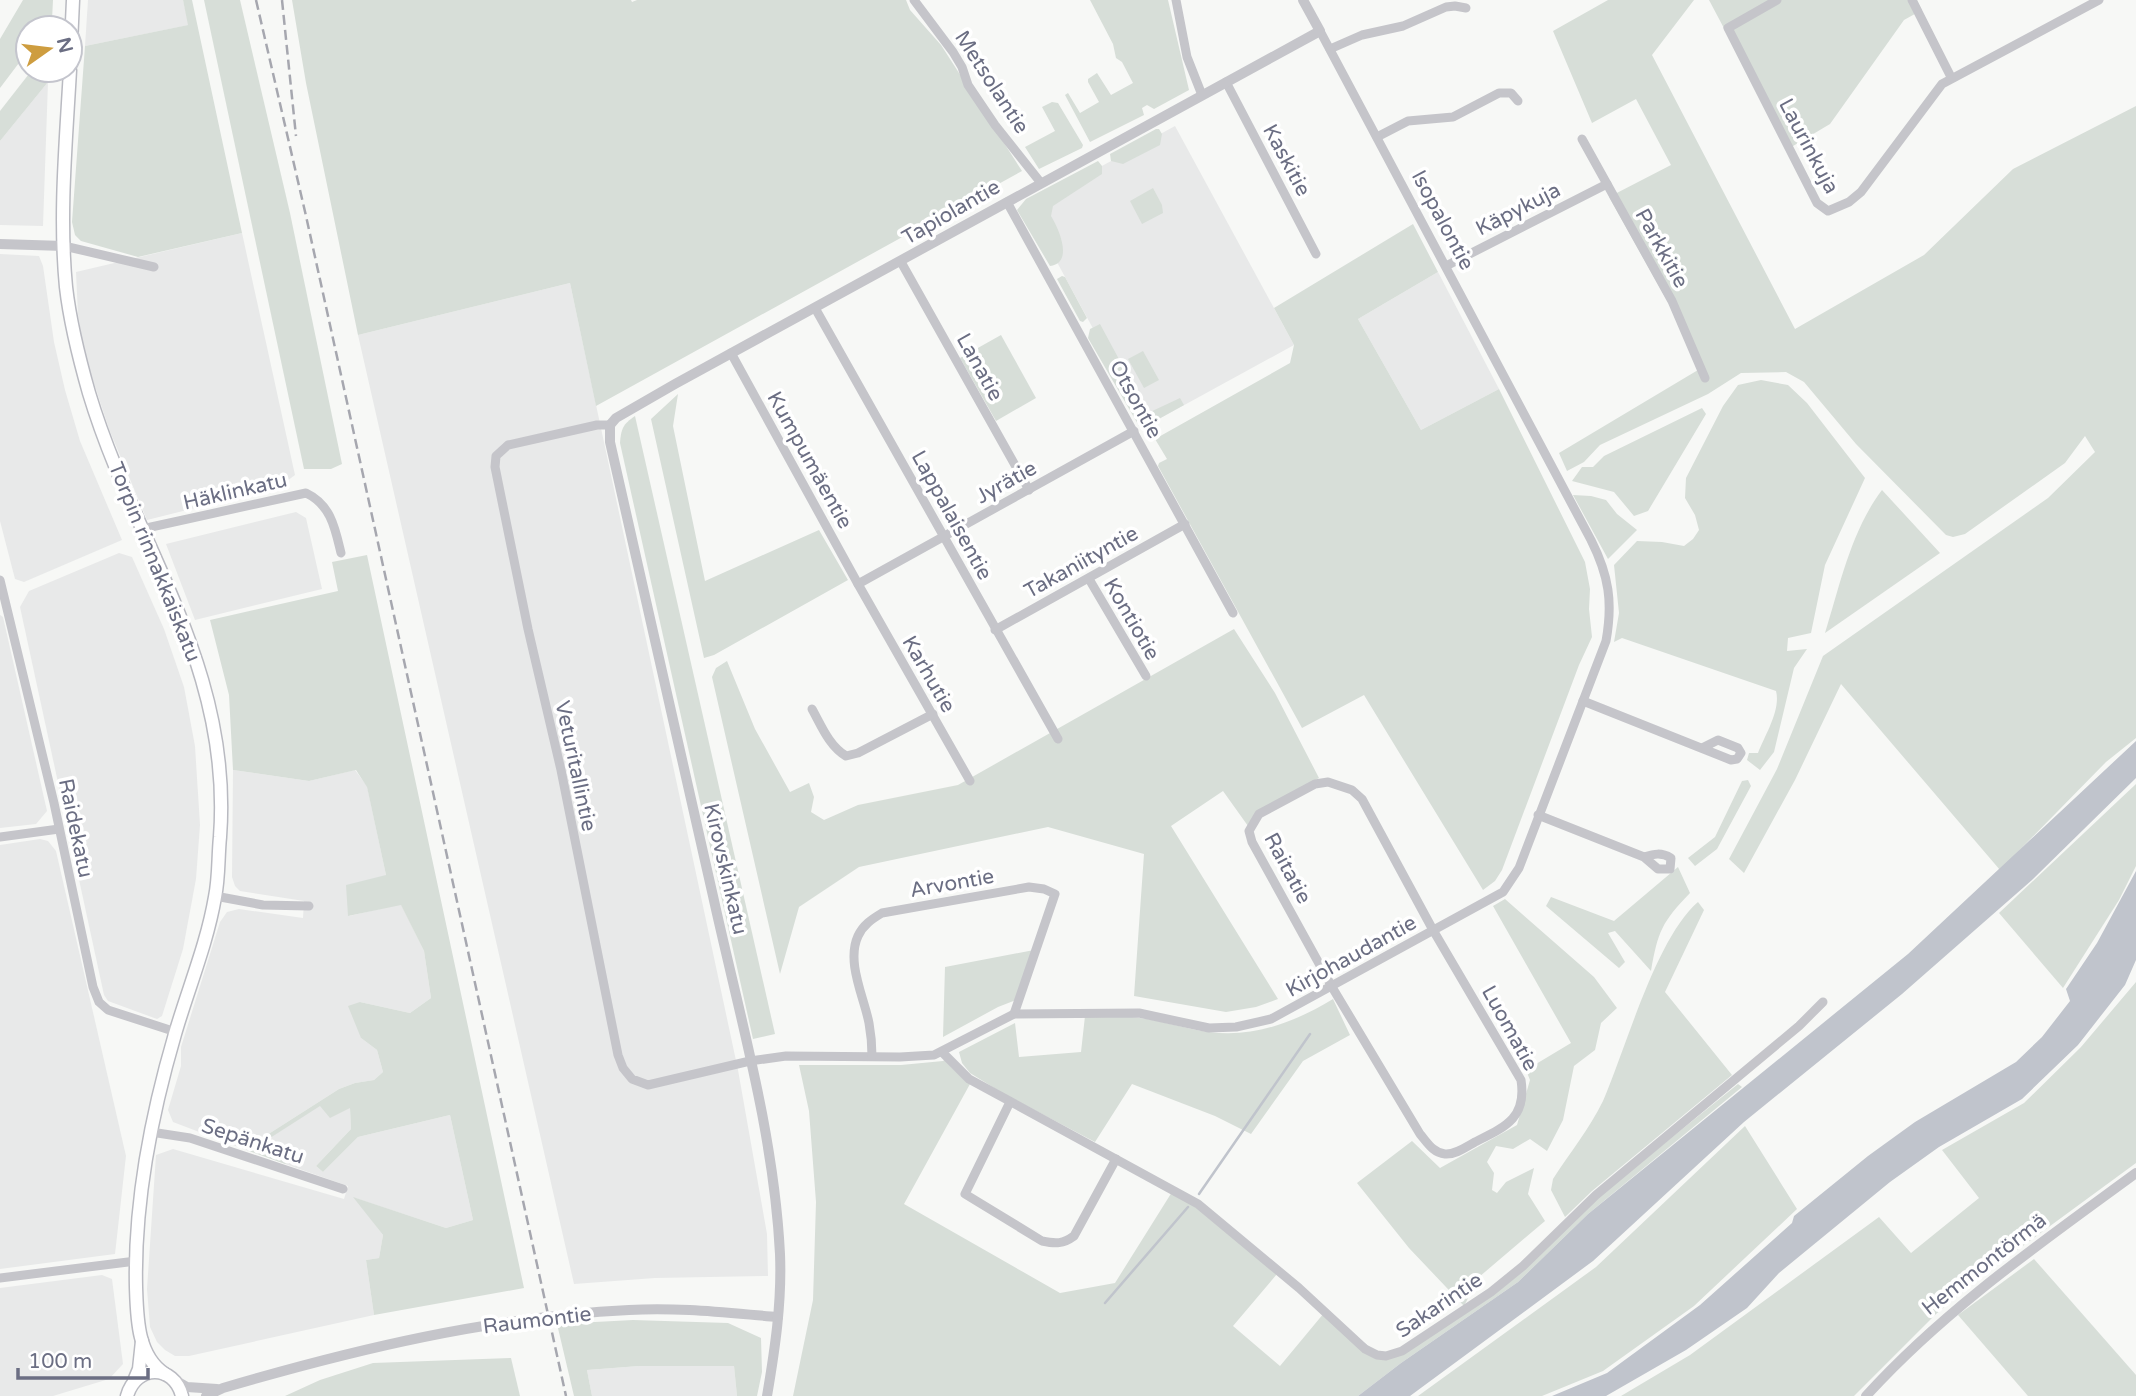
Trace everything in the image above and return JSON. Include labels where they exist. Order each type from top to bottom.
[{"type":"main road","name":"Torpin rinnakkaiskatu","points":[[69,84],[64,246],[70,314],[88,390],[111,454],[193,645],[211,709],[219,770],[220,829],[215,896],[150,1132],[138,1211],[137,1317],[142,1341],[156,1366],[178,1386],[181,1396]]},
{"type":"main road","name":"Torpin rinnakkaiskatu","points":[[130,1388],[139,1369],[142,1341]]},
{"type":"main road","points":[[117,1396],[148,1372],[169,1376]]},
{"type":"street","name":"Metsolantie","points":[[914,0],[953,52],[962,66],[968,85],[995,125],[1041,183]]},
{"type":"street","points":[[1176,0],[1187,57],[1202,95]]},
{"type":"street","name":"Isopalontie","points":[[1303,0],[1547,459]]},
{"type":"street","name":"Laurinkuja","points":[[1777,0],[1728,28],[1822,209],[1835,210],[1861,192],[1942,84],[1951,77]]},
{"type":"street","points":[[1912,0],[1951,77],[2099,0]]},
{"type":"street","points":[[1330,49],[1362,35],[1404,26],[1446,7],[1466,8]]},
{"type":"street","name":"Tapiolantie","points":[[610,429],[616,418],[1320,31]]},
{"type":"street","name":"Kaskitie","points":[[1226,82],[1316,254]]},
{"type":"street","points":[[1377,137],[1408,121],[1453,117],[1499,93],[1511,93],[1518,100]]},
{"type":"street","name":"Parkkitie","points":[[1582,138],[1681,319],[1705,378]]},
{"type":"street","name":"Käpykuja","points":[[1446,266],[1607,184]]},
{"type":"street","name":"Otsontie","points":[[1007,202],[1233,613]]},
{"type":"street","points":[[0,244],[64,246],[154,267]]},
{"type":"street","name":"Lanatie","points":[[901,262],[1029,490]]},
{"type":"street","name":"Lappalaisentie","points":[[815,308],[1058,739]]},
{"type":"street","name":"Kumpumäentie","points":[[732,353],[858,584]]},
{"type":"street","name":"Veturitallintie","points":[[610,429],[597,425],[508,445],[496,456],[495,467],[528,629],[561,770],[618,1055],[623,1068],[632,1079],[648,1085],[750,1061]]},
{"type":"street","name":"Kirovskinkatu","points":[[610,429],[772,1171],[780,1256],[778,1317]]},
{"type":"street","name":"Jyrätie","points":[[858,584],[1134,431]]},
{"type":"street","name":"Kirjohaudantie","points":[[750,1061],[805,1055],[918,1057],[942,1052],[1014,1014],[1139,1013],[1209,1028],[1236,1027],[1271,1019],[1503,892],[1519,868],[1606,641],[1611,616],[1611,600],[1597,551],[1547,459]]},
{"type":"street","name":"Häklinkatu","points":[[142,529],[306,494],[315,498],[332,519],[341,553]]},
{"type":"street","name":"Takaniityntie","points":[[995,630],[1185,524]]},
{"type":"street","name":"Kontiotie","points":[[1089,579],[1146,676]]},
{"type":"street","name":"Raidekatu","points":[[0,580],[90,975],[99,1002],[113,1012],[176,1032]]},
{"type":"street","name":"Karhutie","points":[[858,584],[970,781]]},
{"type":"street","points":[[1583,701],[1702,748]]},
{"type":"street","points":[[812,709],[830,741],[846,756],[933,714]]},
{"type":"street","name":"Raitatie","points":[[1332,987],[1252,842],[1249,831],[1259,814],[1315,784],[1328,782],[1352,790],[1362,799],[1433,930]]},
{"type":"street","points":[[1538,815],[1644,857]]},
{"type":"street","points":[[0,837],[58,829]]},
{"type":"street","name":"Arvontie","points":[[872,1056],[869,1022],[856,969],[855,950],[862,929],[869,921],[882,914],[1029,887],[1055,894],[1014,1014]]},
{"type":"street","points":[[215,896],[263,905],[309,906]]},
{"type":"street","name":"Luomatie","points":[[1332,987],[1420,1134],[1432,1149],[1443,1154],[1455,1153],[1505,1127],[1515,1117],[1521,1105],[1521,1080],[1433,930]]},
{"type":"street","name":"Sakarintie","points":[[942,1052],[969,1079],[1199,1204],[1299,1288],[1364,1349],[1377,1355],[1394,1355],[1491,1292],[1523,1266],[1596,1195],[1799,1026],[1823,1002]]},
{"type":"street","points":[[1010,1102],[965,1194],[1042,1241],[1055,1244],[1074,1236],[1116,1159]]},
{"type":"street","name":"Sepänkatu","points":[[150,1132],[190,1138],[343,1189]]},
{"type":"street","name":"Hemmontörmä","points":[[1866,1396],[1939,1322],[1995,1277],[2136,1173]]},
{"type":"street","points":[[0,1278],[136,1261]]},
{"type":"street","name":"Raumontie","points":[[206,1396],[223,1388],[348,1353],[422,1336],[552,1316],[645,1310],[699,1310],[778,1317]]},
{"type":"street","points":[[767,1396],[778,1317]]},
{"type":"street","name":"Raumontie","points":[[169,1376],[187,1387],[223,1388]]},
{"type":"shaded area","points":[[23,0],[53,0],[52,14],[15,14]]},
{"type":"shaded area","points":[[88,0],[183,0],[189,25],[85,46]]},
{"type":"shaded area","points":[[183,0],[192,0],[242,233],[138,257],[81,241],[75,235],[72,222],[85,46],[188,25]]},
{"type":"shaded area","points":[[204,0],[240,0],[290,213],[342,464],[331,469],[304,469]]},
{"type":"shaded area","points":[[292,0],[906,0],[910,10],[941,45],[1022,171],[596,406],[570,283],[358,335],[306,83]]},
{"type":"shaded area","points":[[1090,0],[1168,0],[1189,90],[1154,109],[1147,105],[1142,108],[1144,115],[1090,142],[1065,95],[1068,93],[1080,113],[1099,102],[1088,82],[1088,79],[1097,73],[1111,95],[1133,83],[1122,62],[1116,58],[1113,44]]},
{"type":"shaded area","points":[[1608,0],[1694,0],[1652,55],[1795,329],[1924,255],[2013,169],[2136,106],[2136,738],[2106,762],[2000,870],[1841,684],[1795,780],[1744,873],[1729,859],[1777,769],[1823,656],[2048,498],[2095,452],[2085,436],[2065,463],[1965,534],[1953,537],[1946,535],[1856,444],[1804,382],[1786,372],[1741,373],[1708,394],[1600,445],[1584,462],[1567,471],[1559,453],[1698,370],[1669,304],[1609,197],[1671,165],[1636,99],[1592,123],[1553,31]]},
{"type":"shaded area","points":[[1709,0],[1917,0],[1922,10],[1904,20],[1830,124],[1788,149]]},
{"type":"shaded area","points":[[14,15],[14,70],[0,88],[0,39]]},
{"type":"shaded area","points":[[21,84],[46,84],[0,141],[0,111]]},
{"type":"shaded area","points":[[48,84],[43,226],[0,225],[0,141]]},
{"type":"shaded area","points":[[1052,102],[1058,103],[1083,145],[1082,148],[1039,169],[1025,147],[1055,131],[1042,107]]},
{"type":"shaded area","points":[[1175,126],[1294,345],[1146,426],[1027,207]]},
{"type":"shaded area","points":[[1156,129],[1162,134],[1160,145],[1123,164],[1111,161],[1110,154]]},
{"type":"shaded area","points":[[1098,161],[1102,166],[1102,174],[1053,206],[1051,216],[1061,237],[1063,252],[1057,264],[1050,266],[1017,210],[1026,199]]},
{"type":"shaded area","points":[[1153,188],[1163,213],[1142,224],[1130,201]]},
{"type":"shaded area","points":[[1413,224],[1438,272],[1358,319],[1421,430],[1499,389],[1585,562],[1590,589],[1592,637],[1502,870],[1495,881],[1483,890],[1364,695],[1302,728],[1158,466],[1167,459],[1155,439],[1290,363],[1294,345],[1274,308]]},
{"type":"shaded area","points":[[242,233],[295,475],[279,487],[147,520],[109,429],[85,356],[78,315],[76,272]]},
{"type":"shaded area","points":[[0,254],[39,256],[65,390],[80,441],[122,540],[24,582],[15,579],[0,521]]},
{"type":"shaded area","points":[[1438,272],[1499,389],[1421,430],[1358,319]]},
{"type":"shaded area","points":[[1062,276],[1087,318],[1083,322],[1057,279]]},
{"type":"shaded area","points":[[570,283],[738,1070],[767,1234],[768,1276],[655,1278],[574,1284],[358,335]]},
{"type":"shaded area","points":[[1100,324],[1148,413],[1180,398],[1184,405],[1146,426],[1139,426],[1088,338],[1090,329]]},
{"type":"shaded area","points":[[1001,335],[1036,398],[996,421],[960,358]]},
{"type":"shaded area","points":[[1143,351],[1159,380],[1144,388],[1128,359]]},
{"type":"shaded area","points":[[1761,380],[1788,385],[1807,403],[1865,478],[1825,565],[1811,633],[1788,638],[1787,651],[1807,649],[1794,668],[1774,752],[1760,770],[1747,760],[1749,753],[1758,753],[1772,722],[1776,691],[1622,638],[1614,642],[1619,613],[1614,565],[1637,541],[1684,546],[1693,539],[1699,530],[1695,515],[1685,498],[1686,478],[1723,406],[1738,385]]},
{"type":"shaded area","points":[[678,394],[673,426],[705,581],[819,530],[848,580],[714,655],[704,658],[651,419]]},
{"type":"shaded area","points":[[1702,408],[1706,414],[1648,511],[1634,516],[1614,492],[1572,481],[1582,467],[1593,467],[1604,456]]},
{"type":"shaded area","points":[[635,416],[775,1034],[753,1039],[620,443],[623,427]]},
{"type":"shaded area","points":[[1882,490],[1940,553],[1825,633],[1854,541]]},
{"type":"shaded area","points":[[1573,495],[1606,500],[1617,514],[1637,530],[1608,559]]},
{"type":"shaded area","points":[[296,512],[306,518],[322,589],[195,620],[166,544]]},
{"type":"shaded area","points":[[119,553],[132,557],[164,629],[184,687],[195,746],[200,825],[196,879],[183,949],[162,1016],[157,1019],[108,1001],[104,995],[20,607],[29,591]]},
{"type":"shaded area","points":[[367,555],[524,1288],[374,1315],[366,1260],[379,1258],[383,1235],[353,1197],[446,1228],[473,1220],[450,1115],[358,1137],[323,1172],[316,1166],[351,1129],[350,1108],[330,1118],[320,1106],[270,1138],[290,1162],[285,1164],[249,1151],[248,1147],[339,1089],[374,1080],[383,1072],[377,1050],[361,1038],[348,1006],[360,1002],[410,1013],[431,998],[424,951],[401,905],[348,916],[346,885],[386,875],[367,787],[356,770],[309,781],[233,770],[229,695],[210,620],[338,591],[332,562]]},
{"type":"shaded area","points":[[0,615],[3,617],[47,811],[36,824],[0,828]]},
{"type":"shaded area","points":[[1234,629],[1275,693],[1319,778],[1258,812],[1248,826],[1223,791],[1171,826],[1278,999],[1256,1007],[1226,1012],[1134,996],[1144,854],[1048,827],[859,867],[799,907],[780,974],[712,677],[716,668],[727,661],[755,729],[790,792],[809,783],[814,797],[811,812],[824,820],[858,805],[958,785]]},
{"type":"shaded area","points":[[2136,741],[2136,778],[2032,880],[1902,994],[1744,1122],[1593,1261],[1410,1396],[1358,1396],[1518,1282],[1588,1214],[1908,954]]},
{"type":"shaded area","points":[[233,770],[309,781],[355,770],[367,786],[386,875],[349,916],[401,904],[424,951],[431,998],[410,1013],[360,1002],[361,1038],[377,1050],[383,1072],[374,1080],[339,1089],[248,1147],[249,1151],[173,1122],[168,1110],[181,1066],[181,1047],[220,922],[227,912],[239,909],[303,918],[304,901],[240,891],[235,886],[232,877]]},
{"type":"shaded area","points":[[1748,780],[1751,786],[1717,849],[1695,866],[1688,858],[1715,837],[1742,781]]},
{"type":"shaded area","points":[[2136,784],[2136,866],[2119,900],[2063,988],[1999,913]]},
{"type":"shaded area","points":[[40,839],[48,841],[56,851],[126,1156],[115,1254],[0,1269],[0,845]]},
{"type":"shaded area","points":[[1678,867],[1690,893],[1663,928],[1651,971],[1615,931],[1608,933],[1625,962],[1619,968],[1546,906],[1551,897],[1614,921]]},
{"type":"shaded area","points":[[2136,871],[2136,960],[2125,985],[2078,1045],[2022,1099],[1939,1147],[1890,1182],[1779,1273],[1747,1308],[1686,1350],[1606,1396],[1552,1396],[1607,1373],[1700,1305],[1792,1223],[1794,1216],[1868,1156],[1915,1122],[2016,1062],[2042,1037],[2070,1001],[2066,989],[2097,943]]},
{"type":"shaded area","points":[[1505,899],[1594,977],[1617,1008],[1601,1023],[1595,1050],[1574,1066],[1563,1120],[1547,1151],[1530,1139],[1513,1149],[1496,1146],[1487,1162],[1494,1173],[1492,1190],[1497,1193],[1506,1182],[1534,1168],[1528,1194],[1545,1221],[1479,1277],[1464,1306],[1409,1248],[1357,1183],[1412,1141],[1440,1168],[1517,1125],[1530,1080],[1526,1070],[1571,1043],[1493,906]]},
{"type":"shaded area","points":[[1698,902],[1704,910],[1665,992],[1732,1075],[1592,1191],[1565,1217],[1551,1190],[1553,1179],[1598,1111],[1656,967],[1683,919]]},
{"type":"shaded area","points":[[1034,950],[1016,1000],[943,1037],[945,967]]},
{"type":"shaded area","points":[[2136,982],[2136,1163],[1990,1270],[1936,1314],[1854,1396],[1621,1396],[1690,1355],[1879,1217],[1911,1253],[1979,1198],[1942,1150],[2024,1103],[2081,1047]]},
{"type":"shaded area","points":[[1333,999],[1350,1035],[1303,1061],[1251,1134],[1215,1116],[1132,1084],[1095,1142],[970,1073],[962,1063],[959,1052],[1015,1023],[1019,1057],[1081,1052],[1085,1016],[1133,1017],[1209,1032],[1242,1033],[1289,1021]]},
{"type":"shaded area","points":[[947,1058],[951,1067],[970,1084],[904,1204],[1060,1293],[1115,1283],[1172,1192],[1205,1210],[1277,1274],[1233,1326],[1280,1366],[1324,1313],[1386,1359],[1493,1294],[1598,1197],[1738,1084],[1742,1087],[1588,1214],[1518,1282],[1358,1396],[793,1396],[813,1300],[816,1202],[809,1111],[799,1065],[901,1065],[943,1061]]},
{"type":"shaded area","points":[[320,1105],[350,1107],[351,1129],[316,1166],[323,1172],[358,1137],[450,1115],[473,1220],[446,1228],[355,1198],[383,1235],[379,1258],[366,1260],[374,1315],[189,1356],[175,1356],[165,1350],[157,1342],[150,1327],[147,1289],[156,1155],[173,1149],[344,1199],[348,1186],[285,1164],[289,1161],[269,1138]]},
{"type":"shaded area","points":[[1745,1126],[1797,1209],[1694,1306],[1603,1371],[1542,1396],[1418,1396],[1596,1267]]},
{"type":"shaded area","points":[[2034,1259],[2136,1375],[2136,1396],[2028,1396],[1958,1315]]},
{"type":"shaded area","points":[[102,1275],[112,1279],[123,1364],[109,1379],[53,1396],[0,1396],[0,1288]]},
{"type":"shaded area","points":[[633,1320],[728,1323],[761,1338],[762,1372],[757,1396],[737,1396],[734,1366],[639,1366],[587,1370],[592,1396],[574,1396],[557,1324]]},
{"type":"shaded area","points":[[511,1358],[520,1396],[285,1396],[320,1380],[373,1363]]},
{"type":"shaded area","points":[[639,1366],[734,1366],[737,1396],[592,1396],[587,1370]]},
{"type":"waterway","points":[[1199,1194],[1310,1034]]},
{"type":"waterway","points":[[1105,1303],[1188,1207]]},
{"type":"railway","points":[[256,0],[566,1396]]},
{"type":"railway","points":[[282,0],[296,136]]}]
